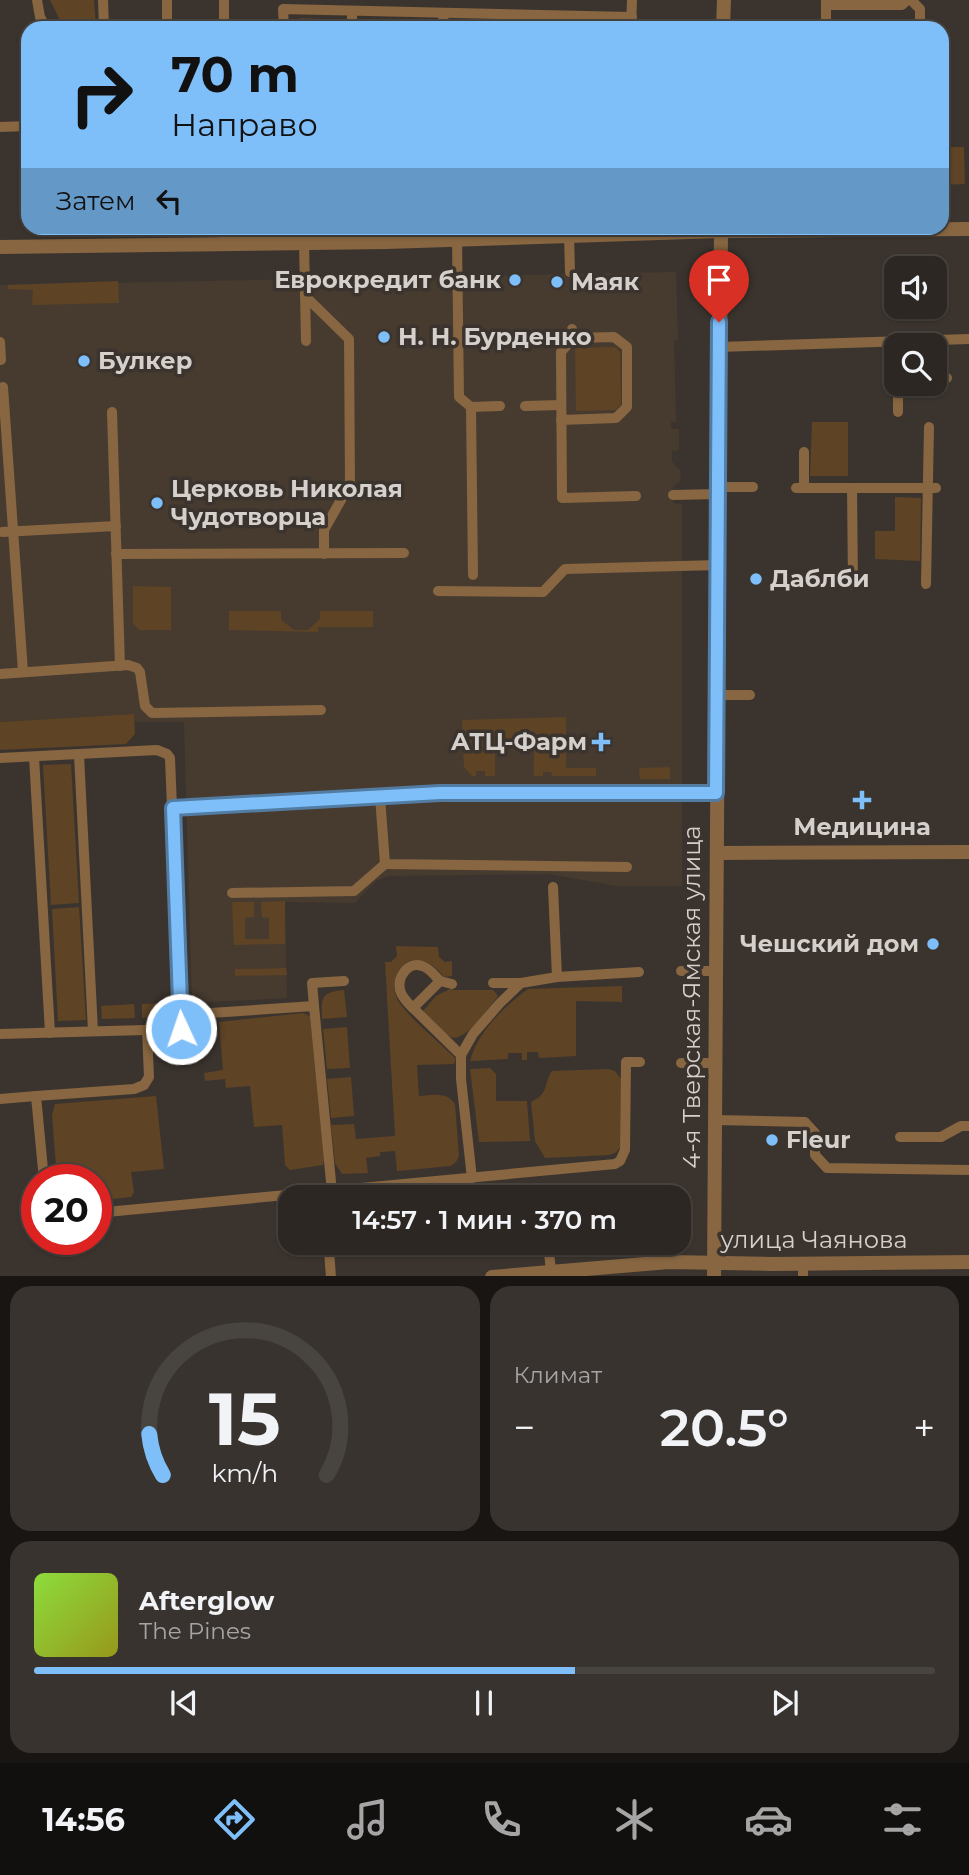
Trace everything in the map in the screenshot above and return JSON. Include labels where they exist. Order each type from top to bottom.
[{"type":"street","points":[[723,21],[724,0]]},
{"type":"street","points":[[949,229],[969,229]]},
{"type":"street","points":[[0,247],[304,242],[376,235]]},
{"type":"street","points":[[404,235],[457,238],[472,235]]},
{"type":"street","name":"4-я Тверская-Ямская улица","points":[[714,1270],[721,235]]},
{"type":"street","points":[[716,853],[969,852]]},
{"type":"street","name":"улица Чаянова","points":[[492,1276],[558,1273],[669,1262],[714,1270],[803,1270],[969,1262]]},
{"type":"lane","points":[[37,0],[42,21]]},
{"type":"lane","points":[[103,0],[104,21]]},
{"type":"lane","points":[[167,0],[167,21]]},
{"type":"lane","points":[[224,0],[224,21]]},
{"type":"lane","points":[[631,21],[632,0]]},
{"type":"lane","points":[[826,21],[826,2],[902,5],[909,0],[920,9],[920,21]]},
{"type":"lane","points":[[283,4],[352,12],[574,16],[622,21]]},
{"type":"lane","points":[[352,12],[352,21]]},
{"type":"lane","points":[[443,13],[444,21]]},
{"type":"lane","points":[[574,16],[574,21]]},
{"type":"lane","points":[[0,127],[21,126]]},
{"type":"lane","points":[[224,243],[225,235]]},
{"type":"lane","points":[[563,235],[570,272]]},
{"type":"lane","points":[[457,238],[459,397],[471,407],[500,406]]},
{"type":"lane","points":[[304,242],[306,341]]},
{"type":"lane","points":[[305,296],[349,339],[350,484],[324,530],[324,554]]},
{"type":"lane","points":[[561,420],[616,418],[628,407],[627,347],[614,337],[573,333],[561,352],[561,420],[562,498],[636,496]]},
{"type":"lane","points":[[719,347],[969,340]]},
{"type":"lane","points":[[0,342],[1,360]]},
{"type":"lane","points":[[3,387],[7,532],[23,672]]},
{"type":"lane","points":[[898,396],[898,412]]},
{"type":"lane","points":[[525,406],[561,405]]},
{"type":"lane","points":[[471,407],[473,575]]},
{"type":"lane","points":[[112,412],[120,666]]},
{"type":"lane","points":[[926,584],[932,487],[929,427]]},
{"type":"lane","points":[[804,452],[800,488],[932,487]]},
{"type":"lane","points":[[673,495],[753,487]]},
{"type":"lane","points":[[852,488],[853,585]]},
{"type":"lane","points":[[7,532],[116,526]]},
{"type":"lane","points":[[117,554],[404,554]]},
{"type":"lane","points":[[438,591],[543,592],[565,569],[718,565]]},
{"type":"lane","points":[[0,674],[128,665],[137,668],[142,677],[145,706],[148,711],[157,714],[321,710]]},
{"type":"lane","points":[[717,695],[750,695]]},
{"type":"lane","points":[[0,758],[157,750],[167,754],[171,763],[181,1014],[181,1029],[0,1034]]},
{"type":"lane","points":[[79,755],[93,1031]]},
{"type":"lane","points":[[34,757],[50,1033]]},
{"type":"lane","points":[[173,808],[440,793],[716,793]]},
{"type":"lane","points":[[380,797],[385,864]]},
{"type":"lane","points":[[232,893],[354,891],[385,864],[627,867]]},
{"type":"lane","points":[[553,887],[557,977]]},
{"type":"lane","points":[[452,984],[440,981],[420,965],[409,968],[400,979],[399,987],[401,995],[461,1055]]},
{"type":"lane","points":[[681,971],[716,971]]},
{"type":"lane","points":[[493,983],[522,984],[557,977],[639,972]]},
{"type":"lane","points":[[386,980],[400,979]]},
{"type":"lane","points":[[325,1185],[312,983],[344,981]]},
{"type":"lane","points":[[413,1008],[440,981]]},
{"type":"lane","points":[[472,1178],[461,1079],[461,1055],[473,1034],[500,1003],[522,984]]},
{"type":"lane","points":[[181,1014],[314,1006]]},
{"type":"lane","points":[[0,1099],[134,1089],[144,1085],[149,1077],[147,1030]]},
{"type":"lane","points":[[408,1185],[472,1178],[542,1177],[608,1166],[620,1161],[625,1150],[626,1062],[640,1062]]},
{"type":"lane","points":[[681,1063],[715,1063]]},
{"type":"lane","points":[[36,1097],[42,1164]]},
{"type":"lane","points":[[715,1120],[805,1122],[815,1133],[815,1155],[827,1168],[969,1170]]},
{"type":"lane","points":[[900,1137],[941,1138],[961,1126],[969,1126]]},
{"type":"lane","points":[[112,1212],[278,1198]]},
{"type":"lane","points":[[329,1255],[331,1276]]},
{"type":"lane","points":[[552,1255],[558,1273]]},
{"type":"shaded area","points":[[50,0],[94,0],[96,21],[60,21]]},
{"type":"shaded area","points":[[301,18],[338,21],[295,21]]},
{"type":"shaded area","points":[[949,147],[964,147],[965,184],[949,185]]},
{"type":"shaded area","points":[[676,272],[676,422],[671,422],[671,429],[679,429],[679,450],[672,451],[672,462],[680,470],[681,480],[673,487],[673,503],[682,504],[682,886],[617,886],[549,874],[388,876],[376,881],[355,903],[285,902],[287,998],[192,1003],[184,722],[135,722],[133,714],[0,722],[0,285]]},
{"type":"shaded area","points":[[118,281],[119,303],[32,305],[33,290],[8,289],[8,285]]},
{"type":"shaded area","points":[[615,347],[620,352],[621,405],[615,410],[576,411],[575,348]]},
{"type":"shaded area","points":[[812,422],[848,422],[848,476],[810,476]]},
{"type":"shaded area","points":[[895,497],[921,498],[920,561],[875,559],[875,531],[895,531]]},
{"type":"shaded area","points":[[133,586],[171,587],[171,630],[139,630],[133,623]]},
{"type":"shaded area","points":[[229,611],[281,611],[281,620],[294,630],[308,630],[320,619],[320,611],[373,611],[373,627],[318,627],[318,632],[229,630]]},
{"type":"shaded area","points":[[134,714],[135,734],[126,744],[0,750],[0,722]]},
{"type":"shaded area","points":[[566,717],[566,768],[596,768],[596,776],[552,776],[551,772],[543,772],[543,776],[534,776],[534,744],[495,744],[495,776],[485,776],[485,771],[476,771],[476,776],[472,776],[464,767],[462,720]]},
{"type":"shaded area","points":[[71,764],[79,903],[51,905],[43,765]]},
{"type":"shaded area","points":[[670,767],[670,779],[640,779],[639,768]]},
{"type":"shaded area","points":[[285,901],[285,944],[234,945],[232,902],[254,902],[254,917],[245,918],[245,939],[269,939],[269,918],[262,917],[261,902]]},
{"type":"shaded area","points":[[79,907],[86,1020],[58,1021],[52,909]]},
{"type":"shaded area","points":[[396,946],[438,947],[439,957],[445,962],[452,961],[452,976],[444,977],[429,963],[415,960],[409,962],[399,970],[395,989],[399,1003],[456,1059],[454,1064],[417,1065],[419,1096],[444,1095],[455,1104],[459,1156],[451,1166],[397,1171],[395,1151],[380,1152],[380,1156],[366,1158],[368,1173],[342,1174],[335,1163],[331,1125],[354,1124],[356,1139],[395,1136],[385,962],[391,962],[397,956]]},
{"type":"shaded area","points":[[286,968],[287,975],[235,976],[235,969]]},
{"type":"shaded area","points":[[622,986],[622,1002],[576,1001],[576,1056],[539,1058],[538,1052],[527,1052],[527,1060],[522,1060],[522,1053],[508,1053],[508,1059],[470,1061],[479,1040],[493,1020],[528,989]]},
{"type":"shaded area","points":[[452,988],[493,990],[498,996],[477,1023],[457,1037],[451,1037],[444,1032],[423,1011],[436,996]]},
{"type":"shaded area","points":[[344,990],[347,1017],[322,1019],[324,997],[331,992]]},
{"type":"shaded area","points":[[166,1003],[167,1016],[142,1018],[142,1004]]},
{"type":"shaded area","points":[[134,1004],[135,1018],[102,1019],[101,1006]]},
{"type":"shaded area","points":[[303,1013],[310,1016],[324,1160],[323,1165],[290,1170],[285,1165],[282,1125],[254,1127],[250,1086],[226,1088],[225,1079],[205,1081],[204,1073],[223,1070],[219,1022]]},
{"type":"shaded area","points":[[347,1027],[350,1068],[327,1069],[323,1029]]},
{"type":"shaded area","points":[[490,1068],[496,1074],[496,1101],[527,1101],[530,1141],[479,1142],[470,1069]]},
{"type":"shaded area","points":[[552,1071],[615,1071],[621,1079],[620,1148],[609,1155],[545,1158],[535,1141],[531,1102],[544,1092]]},
{"type":"shaded area","points":[[351,1077],[354,1116],[331,1118],[327,1079]]},
{"type":"shaded area","points":[[156,1096],[164,1169],[131,1172],[134,1192],[131,1197],[112,1199],[112,1164],[56,1164],[52,1115],[55,1104]]},
{"type":"place","name":"Еврокредит банк","points":[[515,280]]},
{"type":"place","name":"Маяк","points":[[557,282]]},
{"type":"place","name":"Н. Н. Бурденко","points":[[384,337]]},
{"type":"place","name":"Булкер","points":[[84,361]]},
{"type":"place","name":"Церковь Николая Чудотворца","points":[[157,503]]},
{"type":"place","name":"Даблби","points":[[756,579]]},
{"type":"place","name":"АТЦ-Фарм","points":[[601,742]]},
{"type":"place","name":"Медицина","points":[[862,800]]},
{"type":"place","name":"Чешский дом","points":[[933,944]]},
{"type":"place","name":"Fleur","points":[[772,1140]]},
{"type":"route","points":[[181,1029],[173,808],[440,793],[716,793],[719,322]]}]
